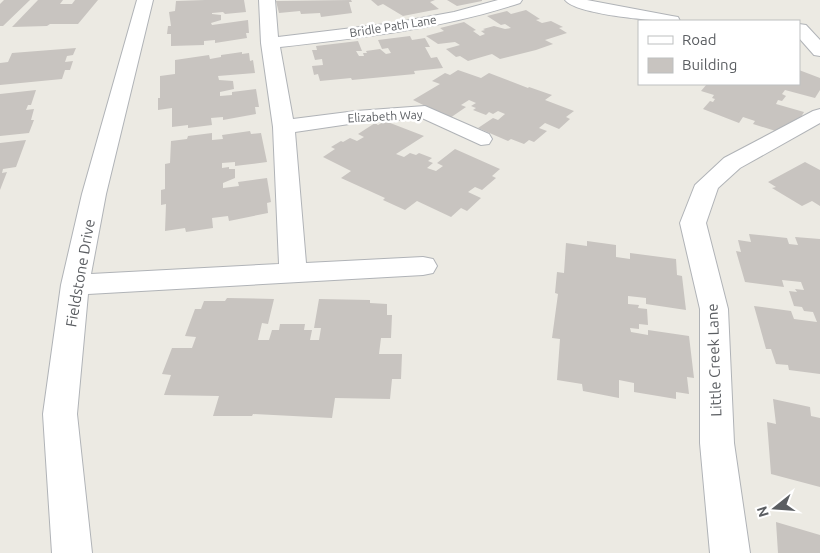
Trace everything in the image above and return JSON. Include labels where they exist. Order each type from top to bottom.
[{"type":"street","name":"Fieldstone Drive","points":[[72,553],[60,414],[75,285],[94,194],[145,0]]},
{"type":"street","points":[[266,0],[270,43],[284,127],[293,273]]},
{"type":"street","name":"Bridle Path Lane","points":[[270,43],[382,29],[439,19],[494,7],[514,0]]},
{"type":"street","points":[[573,0],[667,20]]},
{"type":"street","points":[[800,29],[820,29]]},
{"type":"street","points":[[800,29],[820,51]]},
{"type":"street","name":"Elizabeth Way","points":[[284,127],[356,117],[425,112],[481,139]]},
{"type":"street","name":"Little Creek Lane","points":[[730,553],[716,443],[714,310],[693,224],[707,185],[732,163],[820,115]]},
{"type":"street","points":[[75,285],[423,266]]},
{"type":"building","points":[[4,0],[30,0],[3,26],[0,26],[0,4]]},
{"type":"building","points":[[38,0],[63,0],[60,4],[72,4],[75,0],[98,0],[78,24],[12,27]]},
{"type":"building","points":[[244,0],[246,12],[212,13],[221,15],[221,20],[211,23],[212,25],[248,20],[249,33],[246,33],[247,38],[215,43],[215,40],[204,41],[204,45],[171,46],[171,34],[167,34],[168,26],[171,26],[169,12],[175,11],[176,1]]},
{"type":"building","points":[[351,0],[352,2],[349,2],[352,13],[321,17],[320,13],[301,14],[300,11],[279,13],[276,1]]},
{"type":"building","points":[[371,0],[435,0],[430,2],[439,9],[403,16],[383,4],[378,6]]},
{"type":"building","points":[[447,0],[482,0],[482,1],[457,6]]},
{"type":"building","points":[[526,10],[540,19],[536,20],[542,23],[551,21],[563,27],[559,28],[567,33],[545,40],[553,44],[536,50],[500,59],[492,54],[468,61],[460,56],[456,57],[446,49],[460,45],[455,42],[438,44],[426,36],[444,31],[440,28],[464,22],[476,30],[473,31],[480,36],[485,34],[481,31],[485,30],[483,29],[494,26],[505,29],[511,28],[505,24],[501,25],[487,16],[507,11],[511,14]]},
{"type":"building","points":[[410,36],[412,40],[425,38],[430,47],[425,47],[431,58],[437,57],[443,68],[414,71],[415,74],[352,80],[351,78],[320,81],[318,74],[314,75],[312,66],[323,65],[322,59],[315,60],[312,50],[317,50],[316,46],[358,41],[362,51],[356,51],[359,56],[364,56],[363,53],[367,53],[366,51],[380,49],[386,54],[391,53],[388,48],[382,49],[378,40]]},
{"type":"building","points":[[76,48],[73,55],[67,56],[65,62],[73,61],[70,70],[65,70],[62,79],[0,85],[0,63],[8,62],[12,53]]},
{"type":"building","points":[[242,52],[242,54],[249,53],[250,61],[253,60],[255,73],[218,76],[219,80],[233,81],[234,89],[220,92],[220,96],[232,95],[232,92],[256,89],[259,107],[255,107],[256,114],[223,120],[223,117],[211,118],[212,125],[188,128],[188,125],[172,127],[172,108],[158,110],[160,76],[175,74],[175,60],[209,55],[210,59],[221,57],[221,55]]},
{"type":"building","points":[[458,70],[481,78],[489,73],[552,95],[545,100],[574,111],[566,117],[570,119],[559,129],[545,123],[539,128],[547,131],[534,142],[529,140],[524,144],[511,139],[508,141],[478,128],[493,118],[498,120],[505,114],[498,111],[493,114],[489,112],[486,115],[473,110],[476,108],[471,106],[476,103],[469,100],[461,105],[466,107],[450,118],[413,100],[440,84],[432,81],[445,73],[450,75]]},
{"type":"building","points":[[800,70],[820,78],[820,90],[815,98],[785,90],[782,94],[786,96],[782,101],[778,100],[776,104],[804,112],[795,127],[779,132],[753,124],[755,121],[743,117],[739,123],[703,109],[710,101],[713,102],[715,99],[712,98],[714,95],[701,91],[706,85],[800,85]]},
{"type":"building","points":[[36,90],[31,105],[28,105],[26,110],[34,109],[31,120],[34,120],[29,133],[0,136],[0,94]]},
{"type":"building","points":[[385,121],[424,136],[396,154],[404,157],[410,153],[416,155],[419,153],[432,158],[428,161],[433,163],[427,168],[436,171],[443,166],[437,163],[455,149],[500,169],[492,176],[496,178],[482,190],[475,187],[468,192],[481,198],[467,211],[461,208],[451,217],[417,201],[405,210],[383,200],[385,198],[341,178],[351,171],[323,157],[335,149],[331,147],[341,141],[343,142],[350,138],[357,141],[364,137],[358,134],[375,123],[378,125]]},
{"type":"building","points":[[250,131],[251,134],[261,133],[267,162],[235,166],[235,162],[222,163],[222,168],[229,167],[229,169],[235,169],[235,178],[223,183],[223,188],[239,186],[238,182],[267,178],[271,202],[267,203],[268,213],[229,221],[228,216],[212,218],[213,228],[186,232],[185,228],[165,231],[166,204],[161,205],[161,190],[165,189],[165,164],[170,163],[171,141],[187,139],[188,136],[212,133],[212,140],[223,139],[222,135]]},
{"type":"building","points":[[26,140],[16,167],[3,169],[2,173],[7,172],[0,190],[0,143]]},
{"type":"building","points":[[805,162],[820,170],[820,206],[812,201],[802,206],[772,188],[776,187],[768,182]]},
{"type":"building","points":[[749,234],[787,238],[789,244],[798,245],[795,237],[820,239],[820,374],[789,370],[788,365],[776,364],[771,349],[766,349],[754,306],[791,311],[794,319],[817,322],[813,312],[804,311],[802,307],[794,306],[789,291],[797,292],[795,289],[804,290],[801,282],[782,280],[784,287],[745,282],[736,251],[741,252],[738,240],[751,242]]},
{"type":"building","points":[[587,241],[616,245],[616,257],[630,259],[630,253],[676,259],[677,275],[682,276],[686,310],[646,304],[646,298],[628,296],[628,304],[639,305],[638,308],[647,309],[648,325],[639,324],[639,329],[630,328],[631,332],[648,335],[648,330],[689,336],[694,378],[687,377],[689,394],[676,392],[676,399],[634,392],[634,383],[619,380],[619,398],[583,391],[582,384],[557,380],[560,339],[552,338],[558,294],[555,293],[557,272],[564,273],[566,243],[587,246]]},
{"type":"building","points":[[227,298],[274,299],[268,324],[262,323],[258,340],[269,340],[272,330],[279,330],[280,324],[305,324],[304,330],[312,330],[310,340],[319,340],[321,328],[314,328],[319,299],[370,300],[370,303],[387,304],[387,315],[392,315],[391,338],[381,338],[379,354],[402,354],[401,379],[392,379],[390,399],[335,398],[332,418],[253,414],[252,416],[213,416],[219,396],[164,395],[171,375],[162,374],[172,348],[192,348],[196,337],[185,336],[195,309],[201,309],[204,301],[225,301]]},
{"type":"building","points":[[773,399],[810,407],[811,416],[820,418],[820,487],[771,474],[767,422],[776,424]]},
{"type":"building","points":[[776,522],[820,535],[820,553],[778,553]]}]
